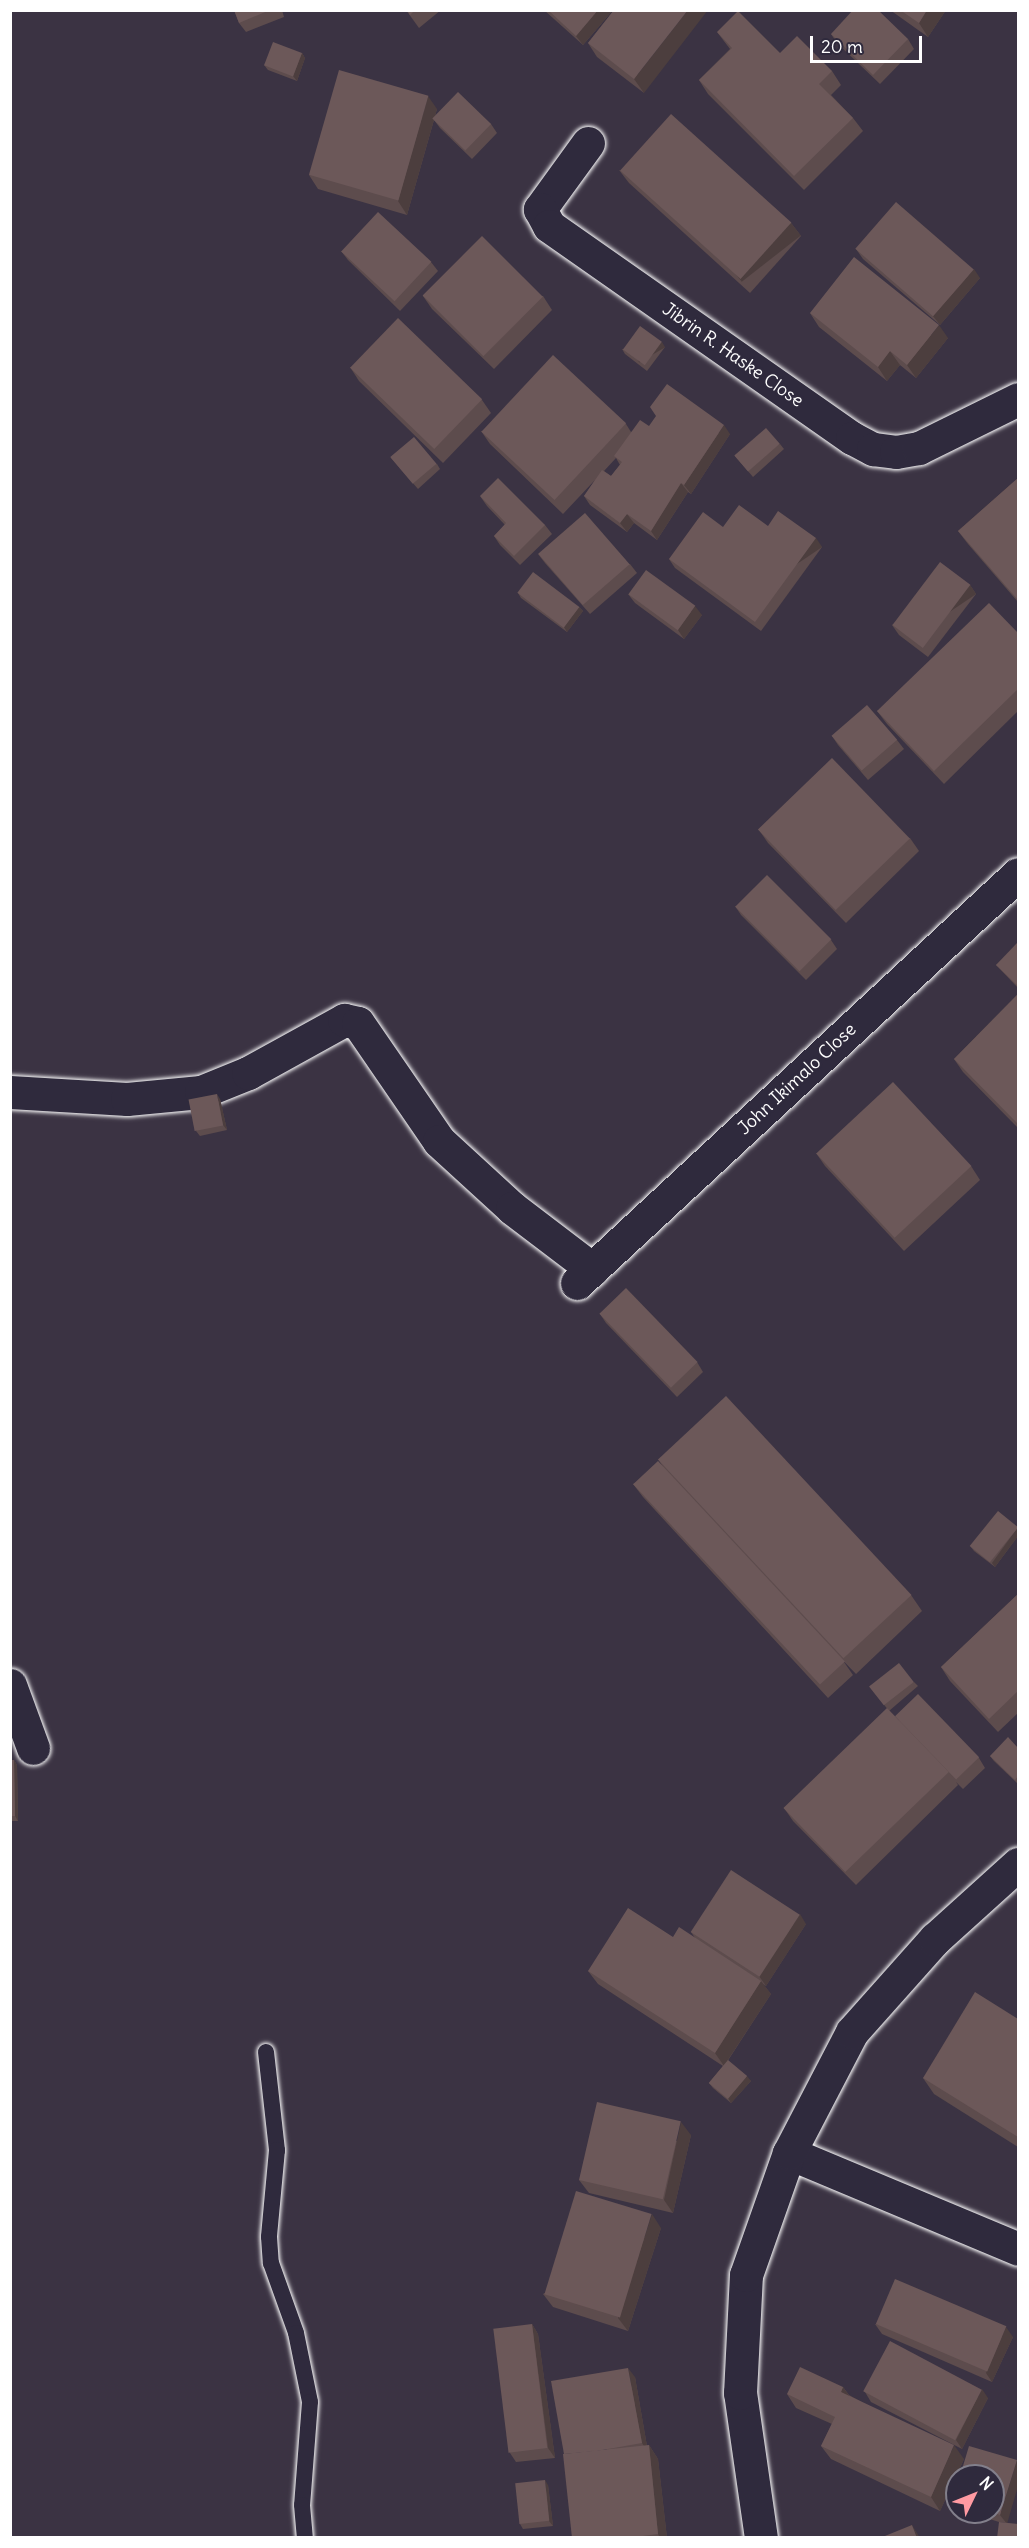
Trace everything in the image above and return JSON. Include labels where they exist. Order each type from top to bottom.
[{"type":"street","name":"Jibrin R. Haske Close","points":[[588,143],[540,209],[549,226],[852,438],[873,449],[896,452],[918,448],[1018,399]]},
{"type":"street","name":"John Ikimalo Close","points":[[10,1092],[127,1099],[201,1092],[248,1073],[344,1020],[358,1023],[439,1141],[584,1276],[1018,877]]},
{"type":"street","points":[[10,1685],[33,1748]]},
{"type":"street","points":[[761,2538],[740,2393],[746,2275],[789,2153],[852,2032],[935,1939],[1018,1864]]},
{"type":"street","points":[[789,2153],[1018,2249]]},
{"type":"lane","points":[[266,2052],[277,2150],[269,2237],[271,2263],[296,2333],[310,2402],[302,2505],[304,2538]]},
{"type":"building","points":[[234,10],[270,10],[239,23]]},
{"type":"building","points":[[548,10],[598,10],[576,36]]},
{"type":"building","points":[[614,10],[688,10],[634,79],[588,43]]},
{"type":"building","points":[[853,10],[878,10],[908,39],[873,75],[831,34]]},
{"type":"building","points":[[900,10],[927,10],[919,23]]},
{"type":"building","points":[[738,11],[780,53],[797,36],[832,71],[819,84],[853,118],[794,176],[699,80],[732,48],[717,32]]},
{"type":"building","points":[[273,42],[302,53],[293,76],[264,65]]},
{"type":"building","points":[[339,70],[428,96],[398,200],[309,175]]},
{"type":"building","points":[[458,92],[491,124],[465,151],[432,119]]},
{"type":"building","points":[[671,114],[791,222],[741,279],[620,170]]},
{"type":"building","points":[[896,202],[974,270],[933,316],[855,249]]},
{"type":"building","points":[[378,212],[431,262],[395,301],[341,251]]},
{"type":"building","points":[[482,236],[543,297],[483,356],[423,295]]},
{"type":"building","points":[[854,257],[939,325],[907,365],[890,351],[878,367],[810,313]]},
{"type":"building","points":[[398,318],[482,399],[434,449],[350,368]]},
{"type":"building","points":[[640,326],[662,342],[645,365],[623,349]]},
{"type":"building","points":[[553,355],[626,423],[555,500],[481,432]]},
{"type":"building","points":[[667,384],[724,425],[684,485],[681,483],[651,531],[627,514],[620,523],[584,496],[602,470],[611,476],[622,462],[614,456],[640,420],[649,426],[656,416],[650,407]]},
{"type":"building","points":[[766,428],[780,444],[748,471],[734,456]]},
{"type":"building","points":[[414,437],[436,464],[413,484],[390,457]]},
{"type":"building","points":[[498,478],[545,525],[514,556],[494,536],[506,523],[480,496]]},
{"type":"building","points":[[1018,478],[1018,600],[958,531]]},
{"type":"building","points":[[739,505],[768,526],[778,511],[816,538],[755,622],[669,559],[703,512],[723,527]]},
{"type":"building","points":[[585,513],[630,564],[583,605],[538,554]]},
{"type":"building","points":[[940,562],[970,585],[923,648],[892,625]]},
{"type":"building","points":[[646,570],[695,606],[678,630],[628,594]]},
{"type":"building","points":[[533,572],[579,607],[564,628],[517,593]]},
{"type":"building","points":[[989,603],[1018,633],[1018,689],[934,771],[877,711]]},
{"type":"building","points":[[867,705],[897,740],[862,771],[832,736]]},
{"type":"building","points":[[832,758],[910,839],[836,910],[758,830]]},
{"type":"building","points":[[767,875],[831,939],[800,971],[735,907]]},
{"type":"building","points":[[1017,943],[1018,945],[1018,986],[996,965]]},
{"type":"building","points":[[1018,994],[1018,1124],[954,1059]]},
{"type":"building","points":[[893,1082],[971,1166],[895,1238],[816,1154]]},
{"type":"building","points":[[217,1094],[223,1125],[195,1131],[189,1100]]},
{"type":"building","points":[[626,1288],[698,1362],[671,1388],[599,1314]]},
{"type":"building","points":[[726,1396],[912,1595],[843,1658],[658,1459]]},
{"type":"building","points":[[658,1461],[845,1661],[820,1685],[633,1484]]},
{"type":"building","points":[[998,1511],[1018,1528],[990,1562],[970,1546]]},
{"type":"building","points":[[1018,1594],[1018,1691],[989,1719],[941,1667]]},
{"type":"building","points":[[899,1663],[914,1682],[884,1705],[869,1686]]},
{"type":"building","points":[[918,1694],[979,1757],[956,1780],[895,1716]]},
{"type":"building","points":[[887,1708],[949,1772],[845,1872],[783,1808]]},
{"type":"building","points":[[1008,1737],[1018,1748],[1018,1776],[1015,1780],[990,1756]]},
{"type":"building","points":[[10,1760],[14,1760],[15,1816],[10,1816]]},
{"type":"building","points":[[731,1870],[800,1915],[759,1977],[691,1932]]},
{"type":"building","points":[[628,1908],[673,1937],[679,1927],[761,1981],[715,2053],[588,1971]]},
{"type":"building","points":[[975,1992],[1018,2019],[1018,2137],[923,2078]]},
{"type":"building","points":[[728,2060],[747,2076],[728,2099],[709,2083]]},
{"type":"building","points":[[597,2102],[681,2121],[663,2199],[579,2180]]},
{"type":"building","points":[[576,2191],[652,2214],[620,2317],[544,2294]]},
{"type":"building","points":[[895,2279],[1006,2326],[987,2371],[876,2324]]},
{"type":"building","points":[[532,2324],[547,2448],[509,2453],[493,2329]]},
{"type":"building","points":[[890,2341],[982,2390],[955,2440],[863,2391]]},
{"type":"building","points":[[800,2367],[843,2387],[841,2392],[954,2445],[931,2497],[821,2446],[835,2417],[787,2394]]},
{"type":"building","points":[[628,2368],[642,2443],[564,2454],[551,2381]]},
{"type":"building","points":[[649,2445],[658,2534],[628,2538],[572,2538],[563,2454]]},
{"type":"building","points":[[969,2446],[1017,2460],[1005,2499],[1005,2464],[964,2464]]},
{"type":"building","points":[[545,2480],[549,2521],[519,2524],[515,2483]]},
{"type":"building","points":[[999,2524],[1018,2524],[1018,2538],[997,2538]]},
{"type":"building","points":[[912,2525],[917,2538],[880,2538]]}]
